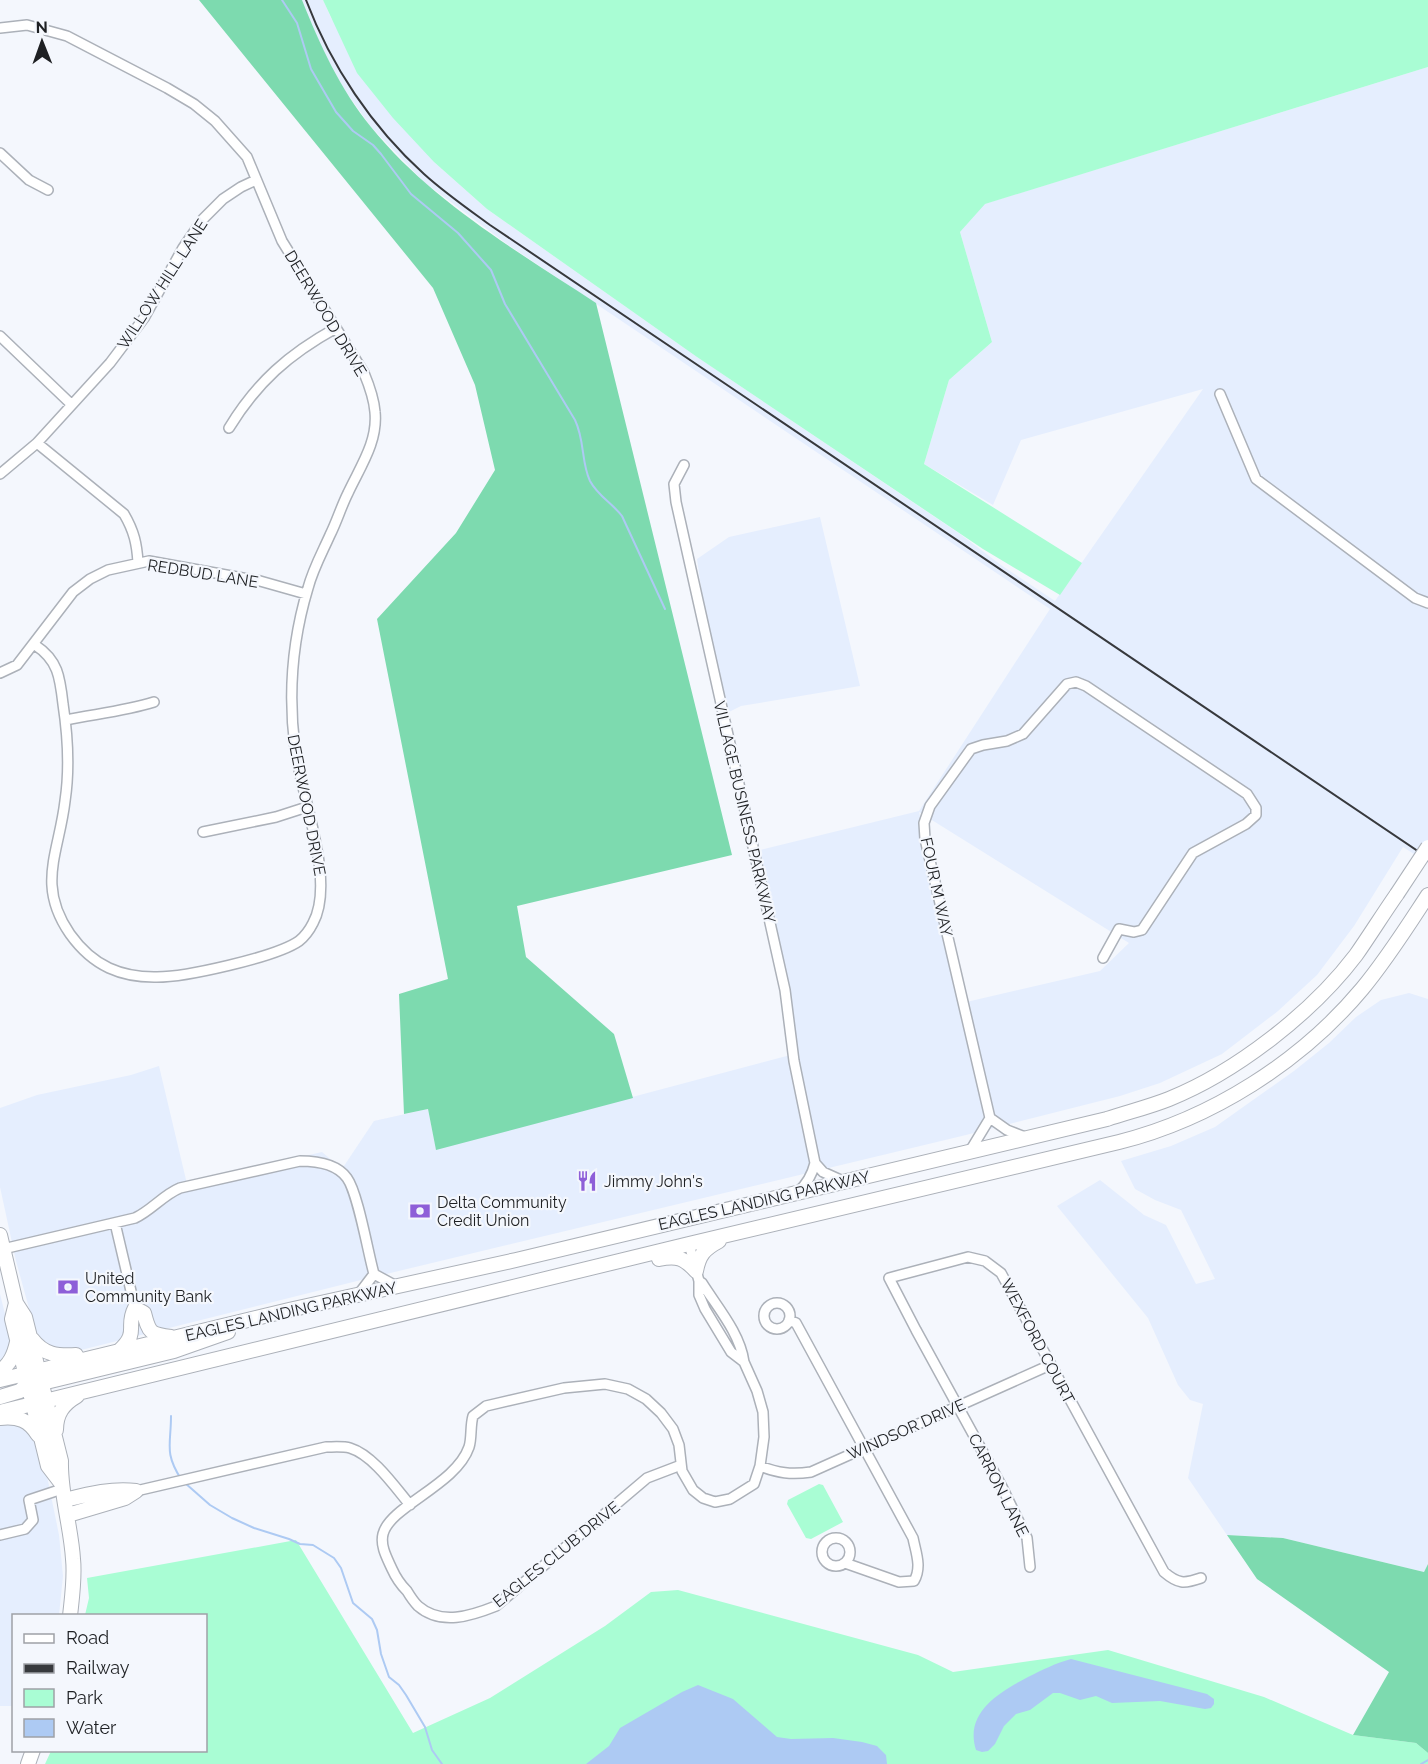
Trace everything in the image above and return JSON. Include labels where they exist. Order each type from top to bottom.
[{"type":"main road","name":"EAGLES LANDING PARKWAY","points":[[0,1380],[34,1378],[119,1351],[970,1152],[1107,1119],[1169,1099],[1229,1068],[1268,1042],[1314,1000],[1355,956],[1428,847]]},
{"type":"main road","name":"EAGLES LANDING PARKWAY","points":[[0,1412],[734,1233],[1119,1142],[1180,1122],[1225,1100],[1278,1066],[1325,1028],[1361,990],[1390,953],[1428,896]]},
{"type":"main road","points":[[698,1279],[698,1258],[704,1250],[734,1233]]},
{"type":"main road","points":[[2,1242],[16,1304],[25,1317],[24,1338],[49,1440],[61,1461],[62,1491],[68,1515],[74,1561],[70,1614]]},
{"type":"main road","points":[[551,1278],[595,1274],[673,1256],[682,1258],[698,1279]]},
{"type":"main road","points":[[24,1338],[51,1354],[60,1356],[119,1351],[131,1338],[130,1317],[135,1308],[144,1313],[148,1329],[155,1334],[176,1337]]},
{"type":"main road","points":[[0,1397],[21,1391],[34,1378],[174,1352],[217,1337],[257,1318]]},
{"type":"main road","points":[[0,1371],[8,1365],[24,1338]]},
{"type":"main road","points":[[49,1440],[65,1403],[89,1390]]},
{"type":"main road","points":[[0,1418],[15,1418],[28,1422],[49,1440]]},
{"type":"main road","points":[[62,1491],[98,1492],[122,1489],[136,1491]]},
{"type":"main road","points":[[68,1515],[125,1498],[136,1491]]},
{"type":"street","name":"DEERWOOD DRIVE","points":[[0,28],[27,25],[67,36],[102,52],[194,104],[215,121],[247,157],[282,242],[364,373],[371,389],[375,412],[374,432],[369,452],[318,557],[306,594],[293,651],[292,721],[297,763],[322,874],[322,897],[318,913],[300,940],[265,956],[156,977],[135,975],[109,968],[89,955],[74,939],[58,915],[52,893],[51,876],[67,784],[69,751],[66,720],[60,678],[56,667],[47,653],[35,645]]},
{"type":"street","points":[[0,153],[29,180],[48,190]]},
{"type":"street","name":"WILLOW HILL LANE","points":[[0,474],[37,443],[110,363],[144,318],[183,248],[203,219],[222,199],[256,180]]},
{"type":"street","points":[[229,428],[244,403],[259,385],[300,349],[336,328]]},
{"type":"street","points":[[0,336],[71,404]]},
{"type":"street","points":[[1220,394],[1257,479],[1415,598],[1428,603]]},
{"type":"street","points":[[37,443],[124,514],[137,544],[138,563]]},
{"type":"street","name":"VILLAGE BUSINESS PARKWAY","points":[[684,465],[674,484],[675,502],[785,990],[794,1061],[815,1163]]},
{"type":"street","name":"REDBUD LANE","points":[[0,673],[18,665],[74,591],[90,579],[108,570],[149,561],[218,572],[306,594]]},
{"type":"street","name":"FOUR M WAY","points":[[990,1118],[925,839],[924,823],[930,806],[971,749],[1023,735],[1067,684],[1076,682],[1086,686],[1248,794],[1256,808],[1256,815],[1246,824],[1193,853],[1142,930],[1134,932],[1119,929],[1103,958]]},
{"type":"street","points":[[66,720],[129,710],[154,702]]},
{"type":"street","points":[[203,832],[276,817],[307,807]]},
{"type":"street","points":[[970,1152],[990,1118],[1007,1130],[1027,1138]]},
{"type":"street","points":[[2,1242],[135,1218],[146,1213],[170,1192],[180,1188],[300,1161],[316,1161],[338,1171],[347,1178],[353,1192],[374,1274],[398,1287]]},
{"type":"street","points":[[797,1193],[809,1180],[815,1163],[823,1172],[845,1182]]},
{"type":"street","points":[[115,1223],[135,1308]]},
{"type":"street","points":[[690,1244],[698,1279],[712,1309],[712,1323],[731,1352],[744,1362]]},
{"type":"street","name":"WEXFORD COURT","points":[[958,1406],[890,1278],[968,1257],[985,1261],[1001,1272],[1164,1572],[1173,1579],[1186,1583],[1201,1578]]},
{"type":"street","points":[[358,1295],[374,1274]]},
{"type":"street","points":[[136,1491],[326,1447],[350,1448],[377,1467],[410,1505],[440,1483],[459,1464],[469,1447],[473,1416],[486,1406],[564,1388],[605,1384],[628,1389],[646,1399],[661,1413],[673,1429],[679,1445],[681,1465],[693,1490],[716,1502],[730,1499],[754,1484],[760,1466],[764,1437],[763,1412],[737,1339],[698,1279]]},
{"type":"street","points":[[789,1320],[796,1323],[914,1538],[919,1563],[914,1581],[899,1582],[845,1563]]},
{"type":"street","name":"WINDSOR DRIVE","points":[[760,1466],[775,1472],[791,1474],[811,1472],[1050,1365]]},
{"type":"street","name":"CARRON LANE","points":[[958,1406],[1027,1538],[1030,1567]]},
{"type":"street","name":"EAGLES CLUB DRIVE","points":[[410,1505],[389,1522],[383,1532],[382,1544],[386,1555],[397,1580],[418,1606],[438,1616],[458,1618],[496,1606],[647,1478],[681,1465]]},
{"type":"street","points":[[0,1535],[25,1529],[33,1520],[29,1500],[62,1491]]},
{"type":"shaded area","points":[[302,0],[323,0],[331,18],[434,162],[487,209],[697,357],[960,534],[1055,601],[1203,389],[1021,440],[993,505],[924,464],[949,380],[992,342],[960,232],[984,204],[1428,67],[1428,863],[1403,847],[1354,926],[1317,975],[1278,1011],[1222,1054],[1160,1083],[1120,1096],[966,1135],[357,1281],[69,1353],[50,1350],[35,1330],[16,1261],[0,1187],[0,1108],[37,1095],[131,1075],[159,1066],[187,1184],[322,1152],[342,1169],[374,1121],[428,1109],[436,1149],[798,1053],[748,853],[919,811],[1050,609],[507,244],[424,182],[371,127],[344,89],[321,47]],"holes":[[[919,812],[1129,943],[1100,971],[962,1003]]]},
{"type":"shaded area","points":[[820,517],[860,686],[741,706],[719,717],[697,559],[729,537]]},
{"type":"shaded area","points":[[1409,993],[1428,999],[1428,1564],[1424,1572],[1283,1538],[1227,1535],[1188,1478],[1203,1404],[1190,1400],[1178,1385],[1148,1318],[1057,1206],[1100,1180],[1144,1215],[1166,1225],[1196,1284],[1215,1279],[1181,1210],[1135,1189],[1121,1161],[1171,1146],[1215,1127],[1294,1071],[1329,1043],[1356,1017],[1381,1000]]},
{"type":"shaded area","points":[[0,1294],[13,1346],[0,1370]]},
{"type":"shaded area","points":[[17,1423],[32,1431],[46,1471],[59,1535],[63,1576],[59,1614],[12,1614],[12,1706],[0,1706],[0,1425]]},
{"type":"green space","points":[[199,0],[302,0],[340,82],[371,127],[395,154],[420,178],[476,223],[596,303],[732,855],[517,906],[526,957],[614,1034],[633,1098],[436,1150],[428,1109],[404,1114],[399,994],[448,979],[377,619],[456,533],[495,470],[475,385],[433,288]]},
{"type":"green space","points":[[323,0],[1428,0],[1428,67],[985,204],[960,232],[992,342],[949,380],[924,464],[1082,563],[1060,595],[983,549],[697,357],[487,209],[434,162],[393,118],[357,73]]},
{"type":"green space","points":[[819,1484],[823,1485],[843,1522],[811,1539],[806,1538],[787,1504],[788,1500]]},
{"type":"green space","points":[[1227,1535],[1283,1538],[1424,1572],[1428,1564],[1428,1753],[1416,1743],[1353,1735],[1389,1672],[1257,1579]]},
{"type":"green space","points":[[296,1540],[413,1733],[490,1698],[605,1626],[651,1592],[678,1590],[918,1655],[953,1672],[1108,1650],[1264,1697],[1353,1735],[1416,1743],[1428,1753],[1428,1764],[45,1764],[51,1752],[207,1752],[207,1614],[85,1614],[89,1598],[87,1578]]},
{"type":"water","points":[[1071,1659],[1207,1694],[1214,1699],[1214,1704],[1211,1708],[1205,1709],[1160,1701],[1112,1703],[1096,1696],[1080,1700],[1053,1693],[1030,1710],[1016,1714],[1004,1726],[995,1744],[988,1751],[976,1750],[975,1725],[987,1705],[1006,1689]]},
{"type":"water","points":[[698,1685],[733,1699],[777,1737],[833,1738],[862,1742],[877,1746],[886,1755],[887,1764],[586,1764],[609,1746],[620,1728]]},
{"type":"waterway","points":[[282,0],[297,23],[311,69],[336,112],[353,131],[373,145],[411,194],[458,233],[491,270],[505,304],[575,420],[590,481],[622,516],[665,609]]},
{"type":"waterway","points":[[171,1416],[170,1455],[181,1479]]},
{"type":"waterway","points":[[185,1483],[210,1505],[232,1518],[300,1544],[313,1545],[334,1558],[341,1568],[353,1603],[372,1619],[389,1677],[406,1695],[425,1727],[432,1750],[442,1764]]},
{"type":"waterway","points":[[1421,1764],[1428,1760]]},
{"type":"railway","points":[[306,0],[341,72],[370,116],[405,156],[448,194],[490,225],[1428,858]]},
{"type":"place","name":"Jimmy John's","points":[[587,1181]]},
{"type":"place","name":"Delta Community Credit Union","points":[[420,1211]]},
{"type":"place","name":"United Community Bank","points":[[68,1287]]}]
